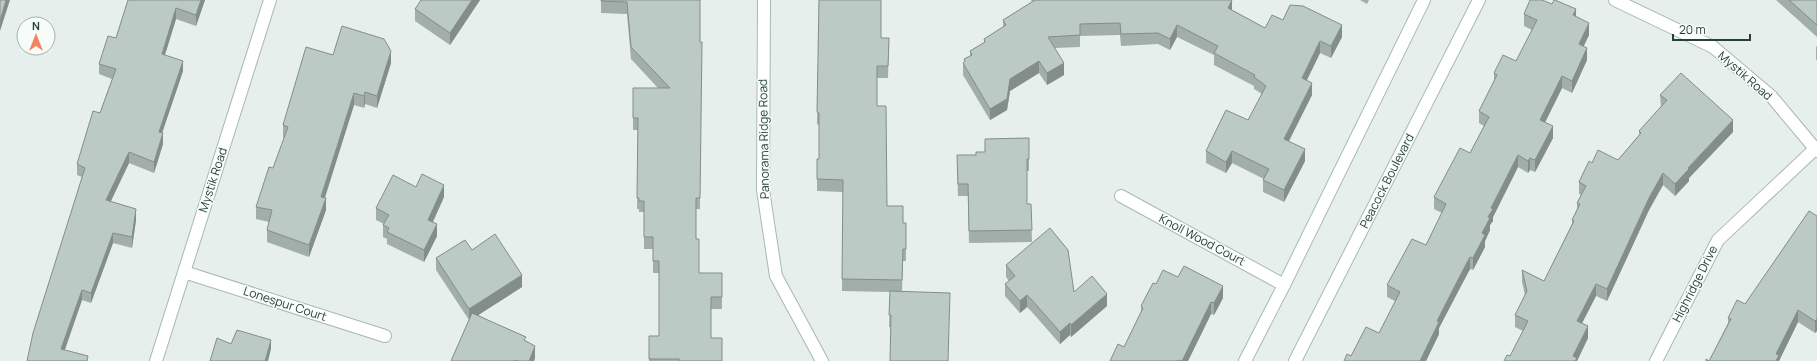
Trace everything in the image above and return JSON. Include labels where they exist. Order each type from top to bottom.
[{"type":"street","name":"Mystik Road","points":[[156,361],[270,0]]},
{"type":"street","name":"Panorama Ridge Road","points":[[764,0],[762,190],[776,276],[822,361]]},
{"type":"street","points":[[1245,361],[1424,0]]},
{"type":"street","name":"Peacock Boulevard","points":[[1295,361],[1479,0]]},
{"type":"street","name":"Mystik Road","points":[[1615,0],[1713,47],[1771,96],[1816,150]]},
{"type":"street","name":"Highridge Drive","points":[[1656,361],[1718,240],[1816,150]]},
{"type":"street","name":"Knoll Wood Court","points":[[1121,196],[1284,284]]},
{"type":"street","name":"Lonespur Court","points":[[184,272],[385,336]]},
{"type":"building","points":[[0,0],[6,0],[0,21]]},
{"type":"building","points":[[128,0],[201,0],[196,15],[176,8],[162,54],[183,61],[159,132],[163,133],[154,162],[129,152],[106,200],[136,209],[132,237],[113,233],[91,293],[82,290],[61,349],[88,356],[87,361],[27,361],[33,333],[85,168],[77,164],[93,111],[100,113],[116,69],[99,64],[108,36],[116,38]]},
{"type":"building","points":[[421,0],[472,0],[450,33],[415,9]]},
{"type":"building","points":[[601,0],[700,0],[700,42],[702,42],[700,198],[696,198],[696,239],[699,239],[699,273],[722,273],[722,297],[711,297],[711,338],[722,338],[722,361],[649,359],[649,336],[659,336],[659,261],[653,261],[653,237],[644,237],[644,201],[639,201],[639,198],[637,198],[638,118],[633,118],[633,88],[670,88],[631,47],[627,2]]},
{"type":"building","points":[[819,0],[881,0],[881,38],[889,38],[888,66],[877,66],[877,106],[886,106],[887,206],[903,206],[903,223],[906,223],[906,249],[903,249],[902,280],[842,279],[843,180],[817,179],[817,159],[819,159],[819,113],[817,112]]},
{"type":"building","points":[[1035,0],[1232,0],[1228,8],[1265,28],[1272,15],[1283,20],[1290,5],[1303,6],[1342,25],[1331,46],[1320,41],[1302,78],[1312,83],[1284,139],[1305,149],[1284,190],[1263,180],[1269,169],[1232,151],[1226,162],[1206,151],[1226,110],[1248,120],[1266,86],[1254,77],[1255,75],[1214,53],[1218,46],[1177,25],[1170,39],[1158,33],[1121,34],[1120,23],[1080,24],[1080,35],[1048,37],[1064,63],[1047,73],[1039,61],[1010,79],[1007,99],[990,109],[963,63],[965,61],[964,59],[972,55],[970,51],[985,42],[984,39],[1006,25],[1003,20]]},
{"type":"building","points":[[1530,0],[1542,0],[1552,4],[1555,0],[1576,9],[1573,15],[1589,23],[1579,44],[1587,48],[1572,81],[1562,76],[1540,120],[1553,126],[1535,160],[1530,158],[1528,161],[1518,155],[1491,208],[1493,209],[1488,217],[1490,218],[1482,233],[1485,235],[1473,258],[1470,257],[1462,272],[1437,321],[1439,322],[1420,361],[1344,361],[1347,354],[1351,356],[1366,327],[1379,333],[1400,292],[1387,285],[1412,239],[1426,245],[1446,204],[1434,197],[1460,148],[1470,153],[1489,117],[1479,111],[1497,75],[1494,73],[1503,55],[1516,61],[1537,20],[1524,14]]},
{"type":"building","points":[[1789,0],[1817,0],[1817,25]]},
{"type":"building","points":[[342,26],[384,39],[391,51],[377,96],[365,92],[364,96],[354,93],[321,197],[326,198],[309,245],[267,230],[272,210],[256,207],[269,167],[273,168],[288,127],[283,125],[306,47],[333,55]]},
{"type":"building","points":[[1681,73],[1733,120],[1675,184],[1663,173],[1649,198],[1607,289],[1596,284],[1577,321],[1588,326],[1573,356],[1577,358],[1575,361],[1504,361],[1507,355],[1510,356],[1528,321],[1515,315],[1527,291],[1522,270],[1544,281],[1574,221],[1572,220],[1580,204],[1577,203],[1586,186],[1579,182],[1589,161],[1592,163],[1598,150],[1618,160],[1641,133],[1639,131],[1667,100],[1660,95]]},
{"type":"building","points":[[1029,138],[1029,159],[1027,159],[1027,204],[1031,204],[1032,230],[969,231],[968,184],[958,184],[957,155],[976,155],[976,152],[985,152],[985,139]]},
{"type":"building","points":[[422,174],[444,185],[428,220],[437,224],[424,250],[387,232],[389,228],[383,225],[389,215],[376,208],[393,175],[416,187]]},
{"type":"building","points":[[1809,211],[1817,216],[1817,319],[1815,321],[1798,310],[1776,354],[1779,355],[1776,361],[1709,361],[1731,319],[1728,318],[1737,300],[1745,304]]},
{"type":"building","points":[[1050,228],[1068,250],[1074,292],[1092,276],[1107,294],[1071,325],[1070,323],[1060,332],[1027,295],[1020,301],[1005,284],[1015,276],[1006,265]]},
{"type":"building","points":[[495,234],[522,275],[469,309],[436,258],[465,240],[472,250]]},
{"type":"building","points":[[1184,266],[1223,286],[1214,303],[1211,302],[1182,361],[1110,361],[1118,344],[1124,347],[1143,308],[1141,306],[1153,283],[1156,284],[1163,270],[1178,277]]},
{"type":"building","points":[[890,291],[950,293],[948,361],[890,361]]},
{"type":"building","points":[[472,313],[526,337],[524,340],[535,346],[529,361],[451,361]]},
{"type":"building","points":[[237,330],[271,340],[265,361],[210,361],[217,338],[231,344]]}]
